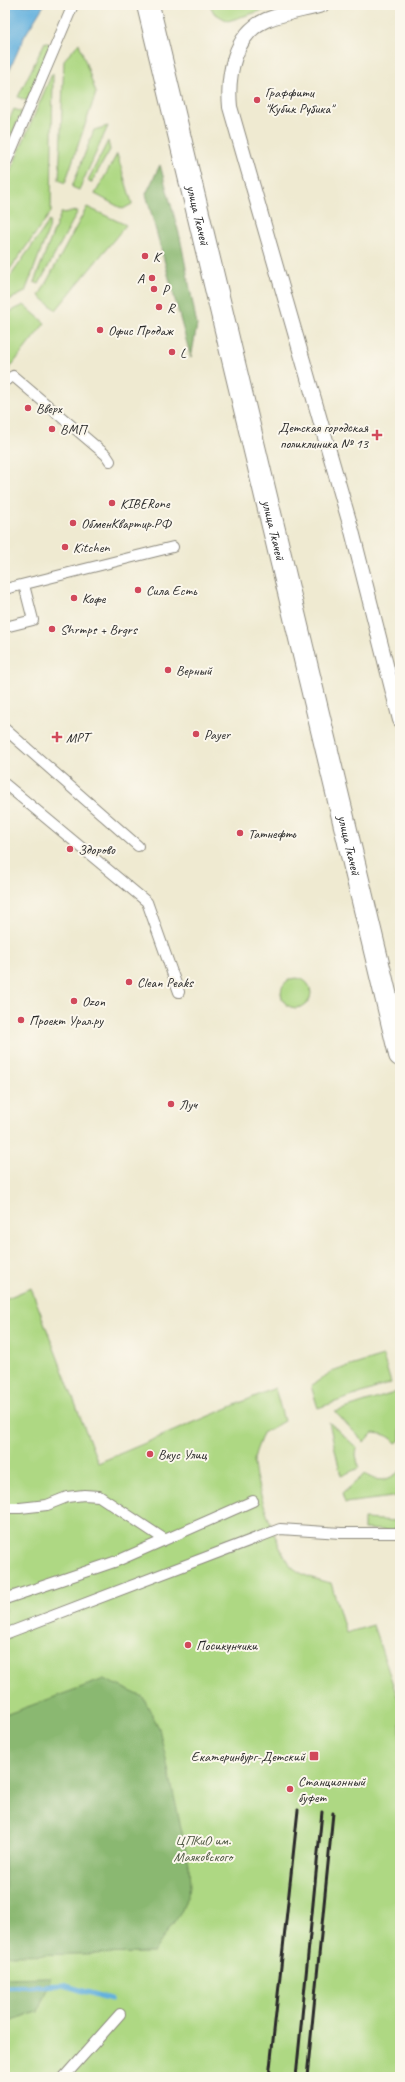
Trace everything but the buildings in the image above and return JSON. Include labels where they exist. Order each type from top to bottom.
[{"type":"main road","name":"улица Ткачей","points":[[148,5],[400,1055]]},
{"type":"street","points":[[5,165],[73,5]]},
{"type":"street","points":[[322,5],[266,20],[244,37],[232,66],[228,87],[230,107],[352,531],[400,720]]},
{"type":"street","points":[[5,381],[14,376],[106,454],[110,461]]},
{"type":"street","points":[[5,589],[173,547]]},
{"type":"street","points":[[5,627],[33,620],[24,585]]},
{"type":"street","points":[[5,729],[138,846]]},
{"type":"street","points":[[5,784],[147,902],[179,992]]},
{"type":"street","points":[[5,1508],[47,1505],[67,1497],[84,1495],[99,1496],[164,1539]]},
{"type":"street","points":[[5,1599],[117,1561],[164,1539],[254,1501]]},
{"type":"street","points":[[5,1634],[280,1529],[341,1533],[400,1533]]},
{"type":"street","points":[[64,2077],[120,2014]]},
{"type":"green space","points":[[210,5],[280,5],[228,21],[214,13]]},
{"type":"green space","points":[[45,42],[51,45],[27,101],[18,97]]},
{"type":"green space","points":[[79,43],[96,93],[65,183],[59,180],[64,60]]},
{"type":"green space","points":[[53,73],[51,212],[5,276],[5,184]]},
{"type":"green space","points":[[14,109],[22,112],[12,134],[5,129]]},
{"type":"green space","points":[[108,126],[79,190],[72,187],[94,130]]},
{"type":"green space","points":[[108,141],[110,150],[91,183],[88,180]]},
{"type":"green space","points":[[117,154],[132,203],[123,209],[95,194]]},
{"type":"green space","points":[[160,165],[180,237],[197,325],[191,358],[146,194]]},
{"type":"green space","points":[[87,207],[126,225],[56,310],[39,296]]},
{"type":"green space","points":[[78,211],[39,284],[34,282],[61,213]]},
{"type":"green space","points":[[50,220],[49,229],[25,292],[5,302],[5,284]]},
{"type":"green space","points":[[24,305],[45,323],[5,374],[5,314]]},
{"type":"green space","points":[[296,978],[307,982],[311,993],[307,1004],[296,1008],[285,1004],[281,993],[285,982]]},
{"type":"green space","name":"ЦПКиО им. Маяковского","points":[[31,1288],[98,1463],[275,1388],[284,1421],[263,1433],[254,1459],[255,1471],[262,1498],[274,1531],[285,1558],[294,1569],[304,1575],[331,1583],[346,1633],[373,1625],[400,1705],[400,2077],[5,2077],[5,1299]]},
{"type":"green space","points":[[383,1356],[391,1383],[318,1408],[311,1386],[331,1372]]},
{"type":"green space","points":[[400,1391],[400,1440],[396,1443],[386,1435],[373,1433],[364,1442],[335,1412]]},
{"type":"green space","points":[[329,1422],[357,1448],[356,1455],[359,1468],[341,1476]]},
{"type":"green space","points":[[400,1471],[400,1496],[345,1503],[342,1494],[365,1474],[375,1479],[383,1480]]},
{"type":"green space","points":[[364,1519],[397,1521],[397,1531],[364,1529]]},
{"type":"green space","points":[[104,1679],[143,1697],[159,1728],[189,1864],[190,1888],[182,1910],[153,1953],[5,1955],[5,1715]]},
{"type":"green space","points":[[51,1977],[38,2012],[5,2022],[5,1978]]},
{"type":"water","points":[[5,5],[44,5],[24,37],[5,80]]},
{"type":"waterway","points":[[5,1987],[63,1985],[111,1999]]},
{"type":"railway","points":[[269,2077],[298,1810]]},
{"type":"railway","points":[[296,2077],[322,1812]]},
{"type":"railway","points":[[307,2077],[333,1813]]},
{"type":"place","name":"Граффити \"Кубик Рубика\"","points":[[257,100]]},
{"type":"place","name":"K","points":[[145,256]]},
{"type":"place","name":"A","points":[[152,278]]},
{"type":"place","name":"P","points":[[154,289]]},
{"type":"place","name":"R","points":[[159,307]]},
{"type":"place","name":"Офис Продаж","points":[[100,330]]},
{"type":"place","name":"L","points":[[172,352]]},
{"type":"place","name":"Вверх","points":[[28,408]]},
{"type":"place","name":"ВМП","points":[[52,429]]},
{"type":"place","name":"Детская городская поликлиника № 13","points":[[377,435]]},
{"type":"place","name":"KIBERone","points":[[112,503]]},
{"type":"place","name":"ОбменКвартир.РФ","points":[[73,523]]},
{"type":"place","name":"Kitchen","points":[[65,547]]},
{"type":"place","name":"Сила Есть","points":[[138,590]]},
{"type":"place","name":"Кофе","points":[[74,598]]},
{"type":"place","name":"Shrmps + Brgrs","points":[[52,629]]},
{"type":"place","name":"Верный","points":[[168,670]]},
{"type":"place","name":"Payer","points":[[196,734]]},
{"type":"place","name":"МРТ","points":[[57,737]]},
{"type":"place","name":"Татнефть","points":[[240,833]]},
{"type":"place","name":"Здорово","points":[[70,849]]},
{"type":"place","name":"Clean Peaks","points":[[129,982]]},
{"type":"place","name":"Ozon","points":[[74,1001]]},
{"type":"place","name":"Проект Урал.ру","points":[[21,1020]]},
{"type":"place","name":"Луч","points":[[171,1104]]},
{"type":"place","name":"Вкус Улиц","points":[[150,1454]]},
{"type":"place","name":"Посикунчики","points":[[188,1645]]},
{"type":"place","name":"Екатеринбург-Детский","points":[[314,1756]]},
{"type":"place","name":"Станционный буфет","points":[[290,1789]]}]
